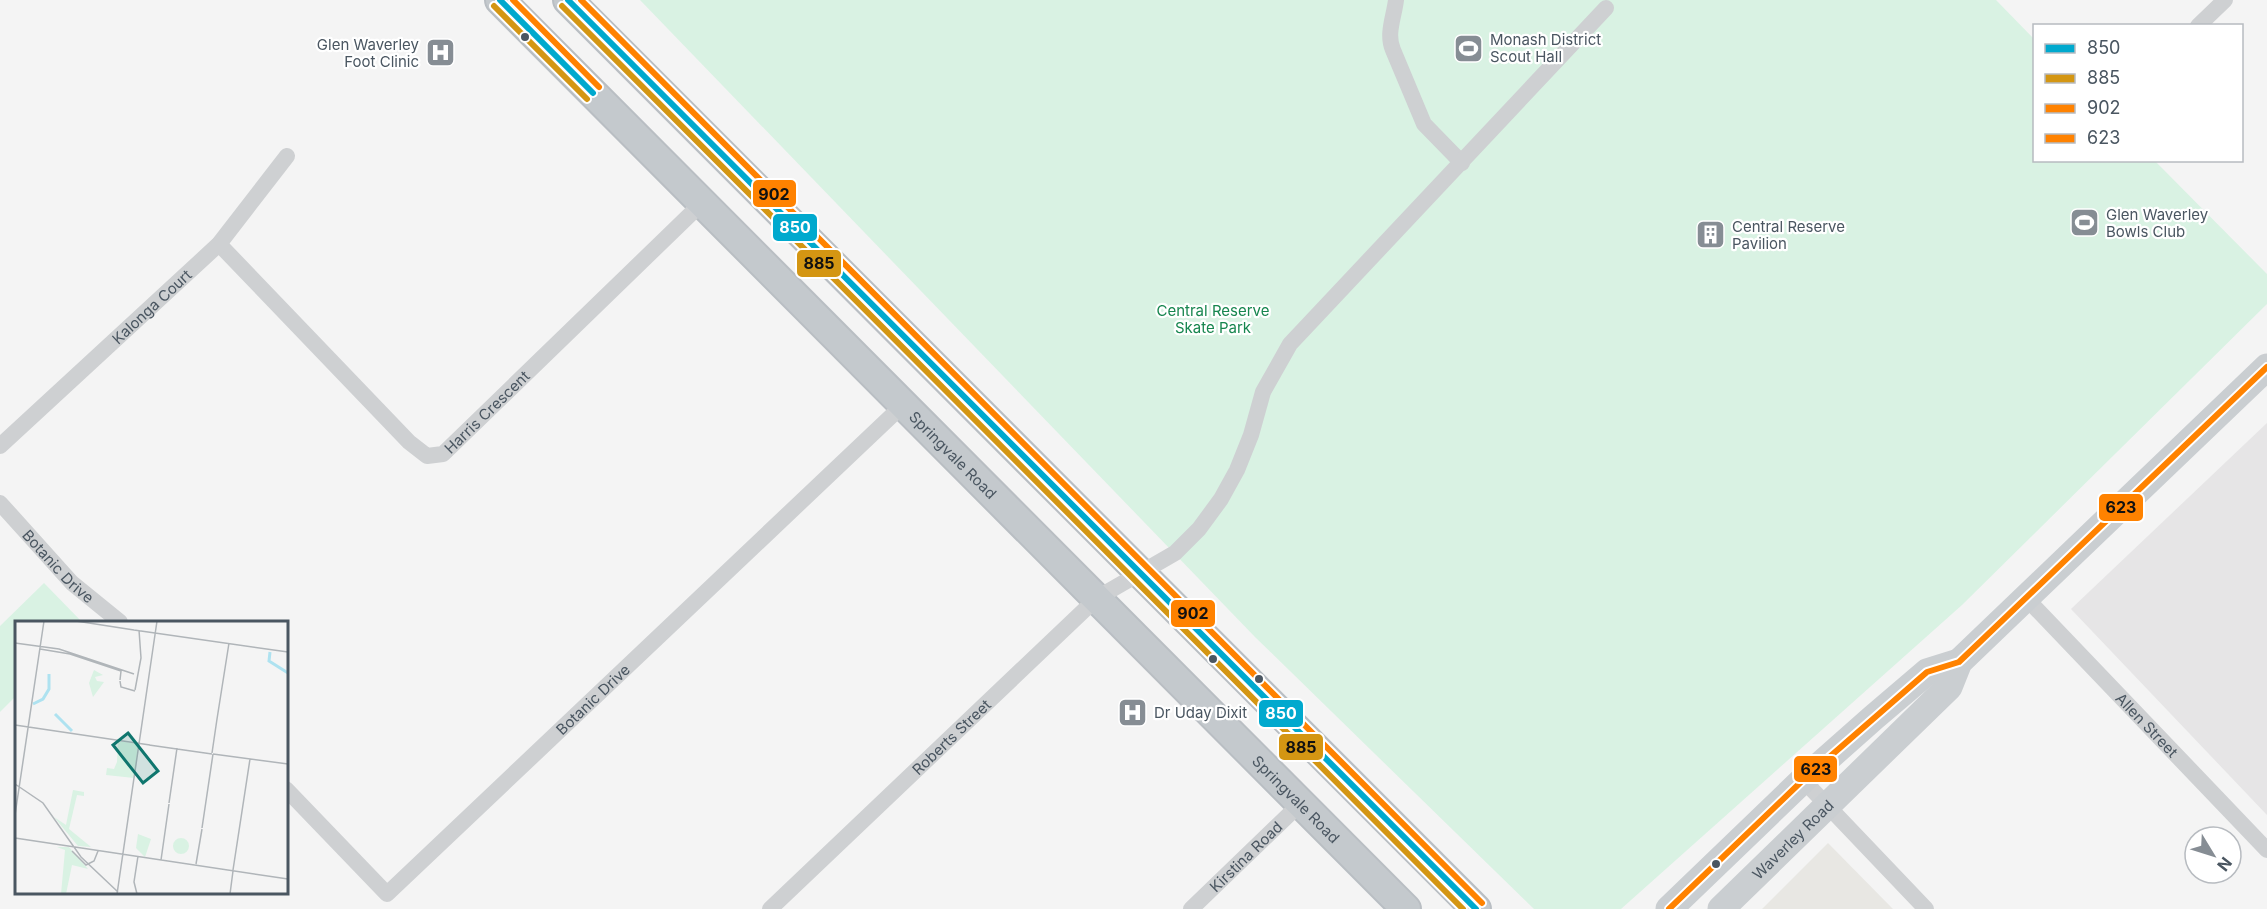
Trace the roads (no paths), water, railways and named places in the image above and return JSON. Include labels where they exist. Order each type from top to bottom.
[{"type":"highway","name":"Springvale Road","points":[[500,0],[1406,909]]},
{"type":"highway","points":[[568,0],[1476,909]]},
{"type":"main road","name":"Waverley Road","points":[[1721,909],[1949,687],[1959,662],[2267,367]]},
{"type":"main road","name":"Waverley Road","points":[[1669,909],[1803,780],[1927,672],[1959,662]]},
{"type":"street","points":[[1396,0],[1390,27],[1392,50],[1424,124],[1462,163]]},
{"type":"street","points":[[2200,24],[2224,0]]},
{"type":"street","name":"Roberts Street","points":[[770,909],[1097,598],[1175,553],[1199,529],[1221,499],[1247,450],[1263,392],[1290,344],[1606,8]]},
{"type":"street","name":"Kalonga Court","points":[[0,446],[219,244],[287,156]]},
{"type":"street","name":"Harris Crescent","points":[[219,244],[409,442],[427,456],[443,454],[702,203]]},
{"type":"street","name":"Botanic Drive","points":[[288,791],[387,894],[903,405]]},
{"type":"street","name":"Botanic Drive","points":[[0,503],[72,583],[119,621]]},
{"type":"street","name":"Allen Street","points":[[2027,599],[2267,850]]},
{"type":"street","points":[[1803,780],[1926,909]]},
{"type":"street","name":"Kirstina Road","points":[[1191,909],[1301,803]]},
{"type":"place","name":"Monash District Scout Hall","points":[[1469,48]]},
{"type":"place","name":"Glen Waverley Foot Clinic","points":[[440,53]]},
{"type":"place","name":"Glen Waverley Bowls Club","points":[[2085,223]]},
{"type":"place","name":"Central Reserve Pavilion","points":[[1711,235]]},
{"type":"place","name":"Dr Uday Dixit","points":[[1133,712]]},
{"type":"park label","name":"Central Reserve Skate Park","points":[[1213,318]]}]
